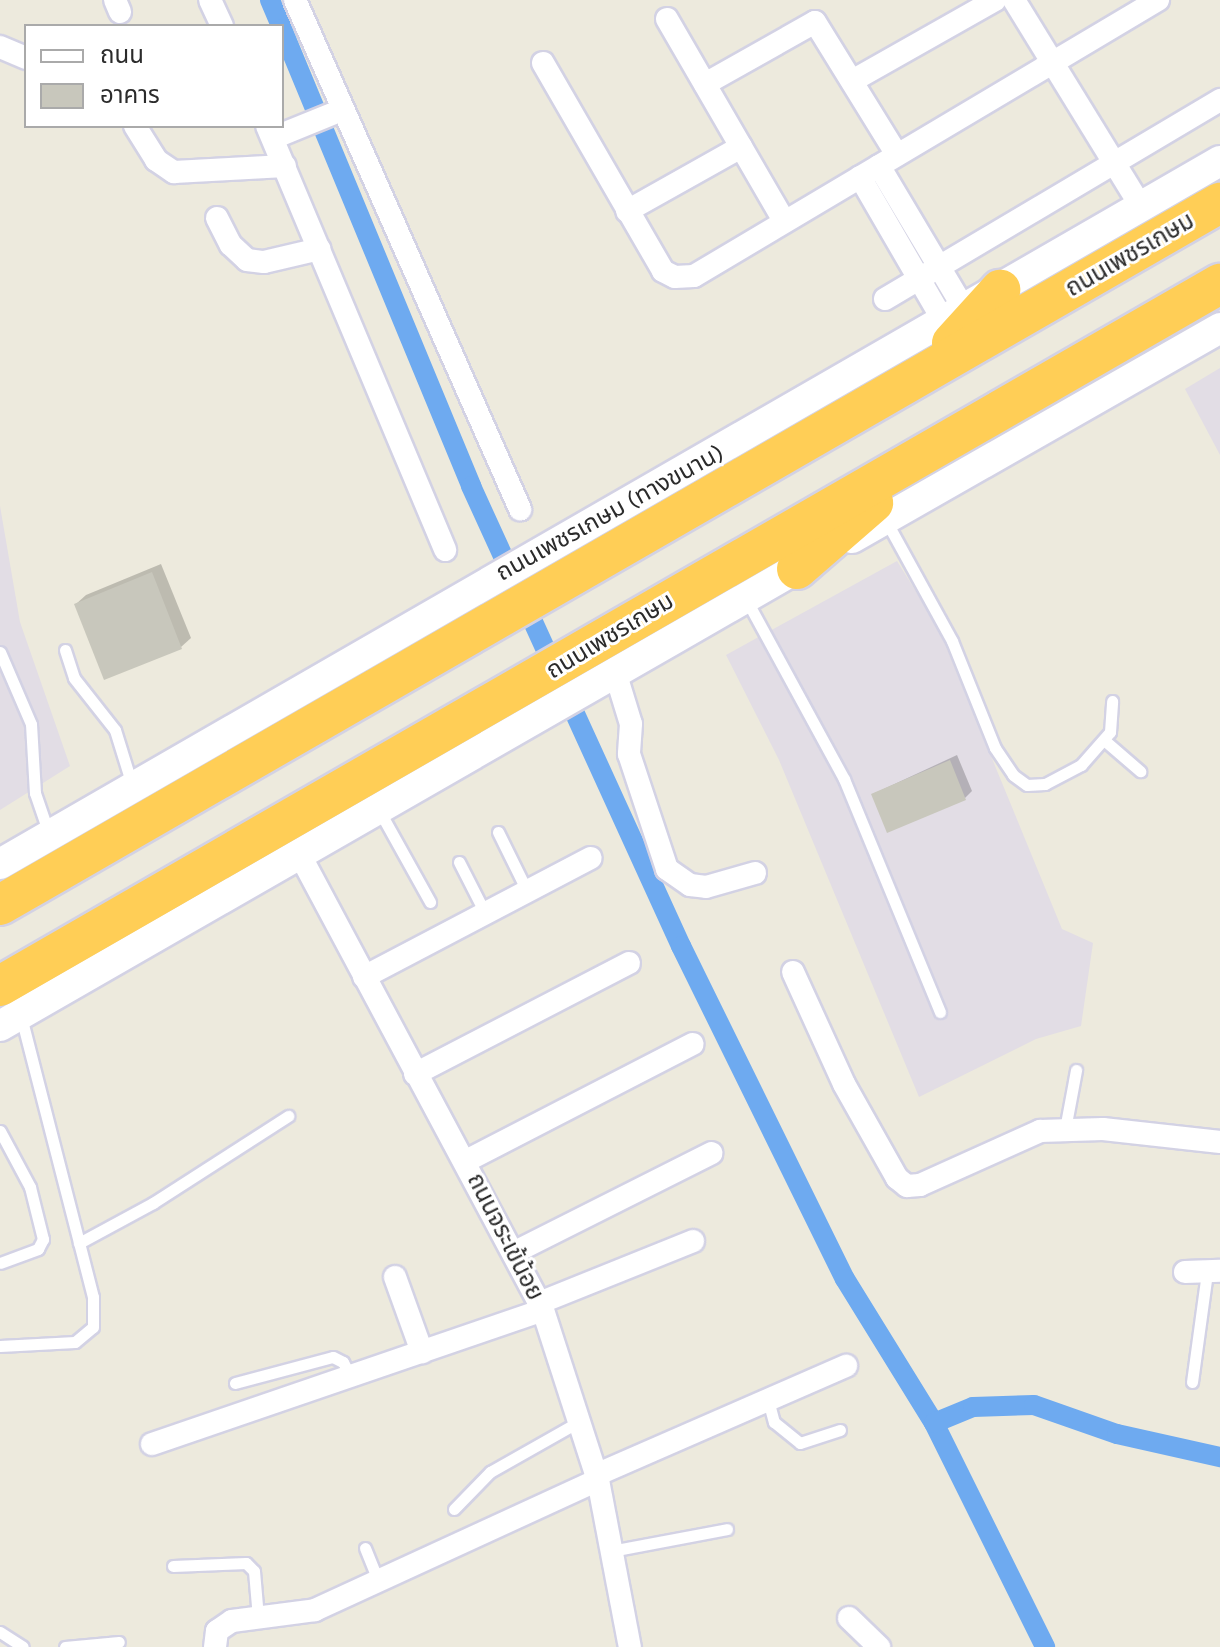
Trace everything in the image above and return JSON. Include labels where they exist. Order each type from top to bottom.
[{"type":"highway","name":"ถนนเพชรเกษม","points":[[0,905],[475,635],[540,574],[914,379],[1220,203]]},
{"type":"highway","name":"ถนนเพชรเกษม","points":[[7,1009],[516,712],[603,668],[927,451],[1220,284]]},
{"type":"highway","points":[[914,379],[1000,290]]},
{"type":"highway","points":[[797,569],[927,451]]},
{"type":"main road","name":"ถนนเพชรเกษม (ทางขนาน)","points":[[0,864],[459,597],[540,574],[955,316],[1220,161]]},
{"type":"main road","points":[[603,668],[747,601],[797,569],[1220,328]]},
{"type":"main road","points":[[7,1009],[301,857],[380,811],[516,712]]},
{"type":"street","points":[[210,0],[221,24]]},
{"type":"street","points":[[295,0],[336,112],[520,509]]},
{"type":"street","points":[[852,81],[995,0]]},
{"type":"street","points":[[1014,0],[1112,165],[1142,208]]},
{"type":"street","points":[[543,63],[663,271],[675,277],[694,276],[1158,0]]},
{"type":"street","points":[[667,19],[784,221]]},
{"type":"street","points":[[705,84],[810,22],[819,26],[852,81],[919,278],[955,316]]},
{"type":"street","points":[[885,299],[1220,100]]},
{"type":"street","points":[[336,112],[277,132],[285,166],[445,550]]},
{"type":"street","points":[[136,128],[156,160],[174,172],[285,166]]},
{"type":"street","points":[[627,211],[741,147]]},
{"type":"street","points":[[879,166],[939,266],[955,316]]},
{"type":"street","points":[[217,218],[231,245],[247,260],[264,262],[320,249]]},
{"type":"street","points":[[603,668],[631,724],[629,754],[667,869],[690,885],[706,887],[755,873]]},
{"type":"street","name":"ถนนจระเข้น้อย","points":[[301,857],[415,1074],[515,1252],[541,1307],[597,1477],[625,1645]]},
{"type":"street","points":[[364,977],[591,858]]},
{"type":"street","points":[[415,1074],[629,963]]},
{"type":"street","points":[[793,972],[844,1084],[897,1178],[907,1186],[920,1185],[1019,1137],[1065,1129],[1220,1142]]},
{"type":"street","points":[[466,1161],[693,1044]]},
{"type":"street","points":[[515,1252],[712,1153]]},
{"type":"street","points":[[152,1444],[422,1352],[541,1307],[693,1241]]},
{"type":"street","points":[[395,1277],[422,1352]]},
{"type":"street","points":[[215,1647],[222,1625],[315,1610],[597,1477],[846,1366]]},
{"type":"street","points":[[849,1618],[879,1647]]},
{"type":"lane","points":[[885,519],[952,641],[995,748],[1013,775],[1027,785],[1063,777],[1104,740],[1114,717],[1112,701]]},
{"type":"lane","points":[[747,601],[844,779],[940,1012]]},
{"type":"lane","points":[[65,650],[74,678],[115,730],[132,786]]},
{"type":"lane","points":[[0,652],[31,724],[35,793],[49,835]]},
{"type":"lane","points":[[1104,740],[1140,771]]},
{"type":"lane","points":[[380,811],[430,902]]},
{"type":"lane","points":[[498,832],[527,891]]},
{"type":"lane","points":[[459,862],[485,913]]},
{"type":"lane","points":[[0,1346],[85,1338],[93,1327],[93,1297],[79,1243],[7,1009]]},
{"type":"lane","points":[[1065,1129],[1076,1070]]},
{"type":"lane","points":[[79,1243],[153,1203],[288,1116]]},
{"type":"lane","points":[[0,1131],[30,1187],[43,1239],[38,1249],[0,1263]]},
{"type":"lane","points":[[1192,1382],[1204,1272]]},
{"type":"lane","points":[[235,1383],[333,1357],[343,1362],[350,1376]]},
{"type":"lane","points":[[768,1400],[774,1422],[800,1443],[840,1430]]},
{"type":"lane","points":[[454,1509],[490,1472],[580,1421]]},
{"type":"lane","points":[[611,1551],[727,1529]]},
{"type":"lane","points":[[365,1548],[378,1581]]},
{"type":"lane","points":[[173,1566],[246,1563],[254,1571],[258,1618]]},
{"type":"lane","points":[[0,1632],[23,1647]]},
{"type":"lane","points":[[65,1647],[119,1642]]},
{"type":"shaded area","points":[[1220,368],[1220,455],[1185,389]]},
{"type":"shaded area","points":[[0,506],[20,622],[70,766],[0,810]]},
{"type":"shaded area","points":[[897,561],[938,627],[1062,929],[1093,943],[1081,1026],[1036,1039],[919,1097],[779,760],[726,655]]},
{"type":"building","points":[[152,572],[182,649],[104,680],[74,604]]},
{"type":"building","points":[[950,760],[966,800],[887,833],[871,794]]},
{"type":"waterway","points":[[270,0],[280,24]]},
{"type":"waterway","points":[[284,34],[471,486],[681,946],[845,1279],[934,1423],[1045,1647]]},
{"type":"waterway","points":[[934,1423],[973,1407],[1034,1405],[1117,1434],[1220,1457]]}]
